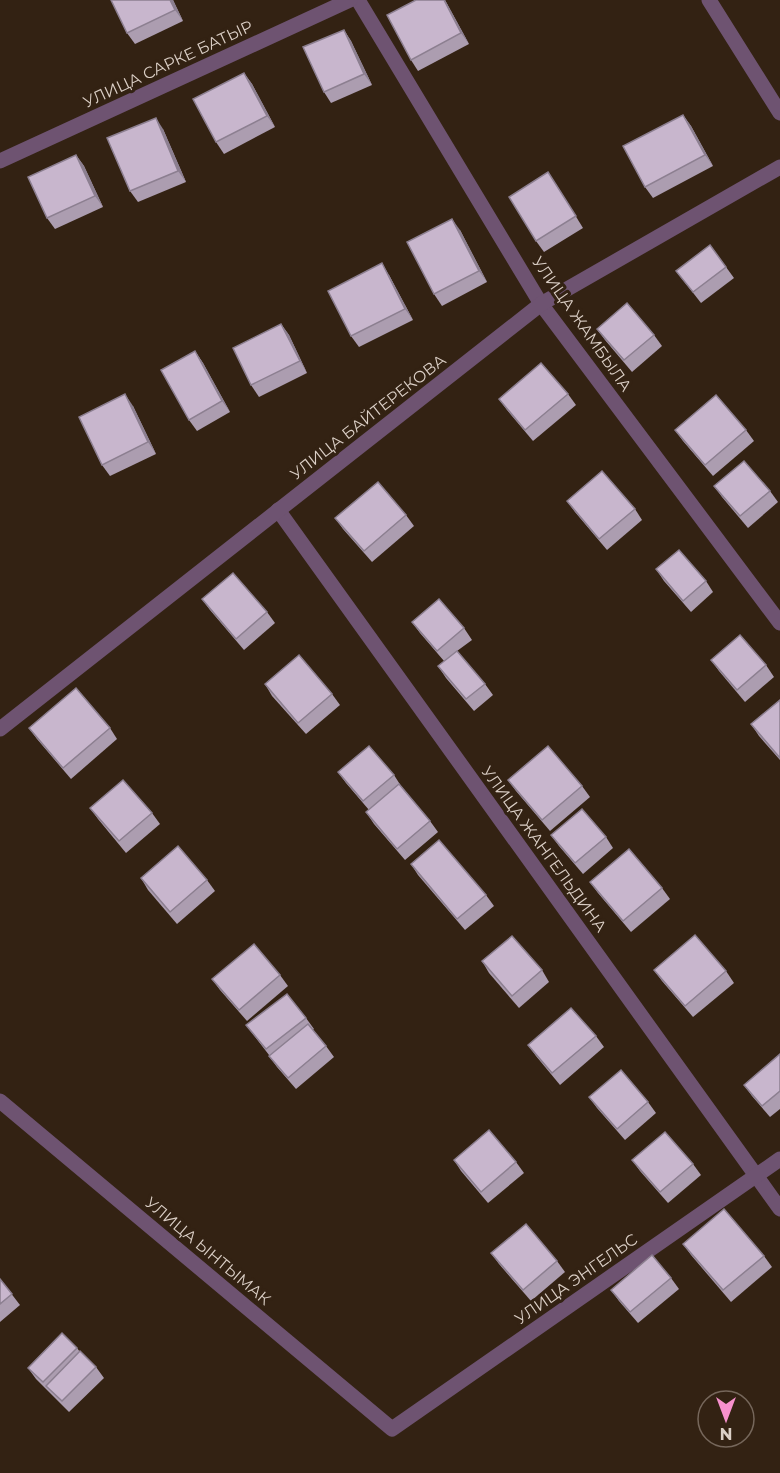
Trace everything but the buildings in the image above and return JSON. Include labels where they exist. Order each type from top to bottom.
[{"type":"street","name":"УЛИЦА САРКЕ БАТЫР","points":[[0,161],[350,0]]},
{"type":"street","name":"УЛИЦА ЖАМБЫЛА","points":[[358,0],[541,304],[780,622]]},
{"type":"street","points":[[709,0],[780,112]]},
{"type":"street","name":"УЛИЦА БАЙТЕРЕКОВА","points":[[0,729],[541,304],[780,167]]},
{"type":"street","name":"УЛИЦА ЖАНГЕЛЬДИНА","points":[[278,510],[780,1209]]},
{"type":"street","name":"УЛИЦА ЫНТЫМАК","points":[[0,1101],[392,1429]]},
{"type":"street","name":"УЛИЦА ЭНГЕЛЬС","points":[[392,1429],[780,1159]]}]
